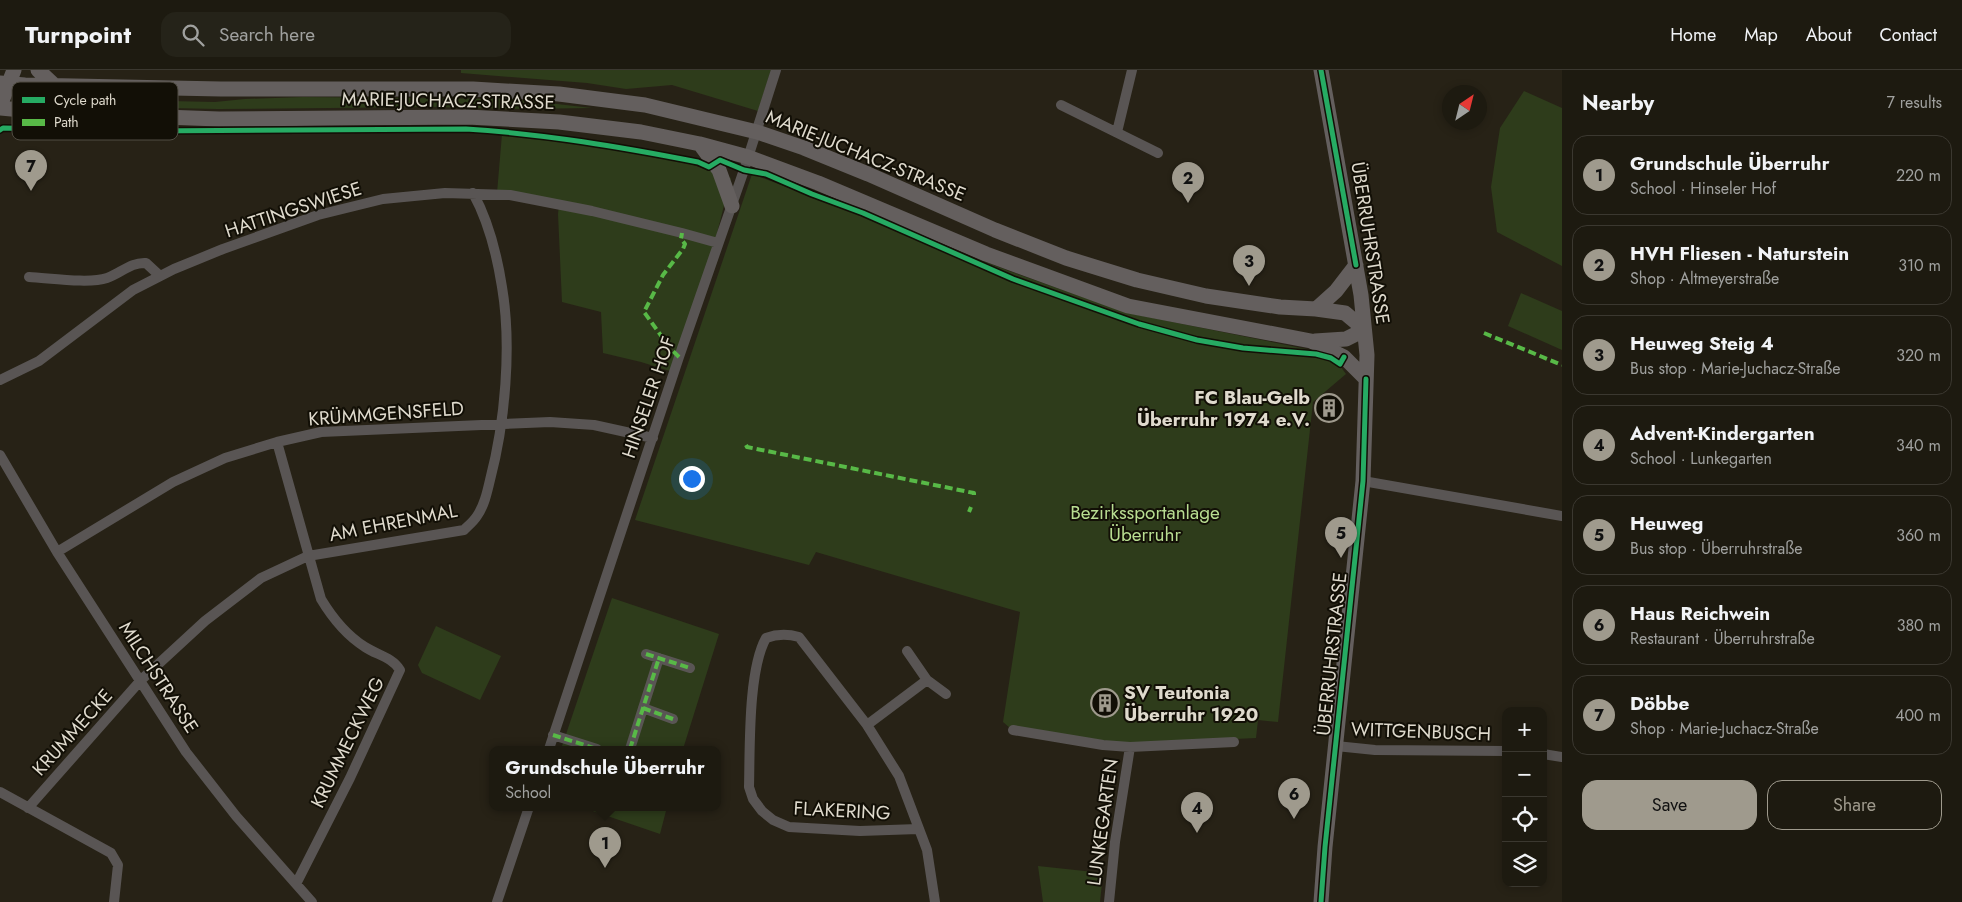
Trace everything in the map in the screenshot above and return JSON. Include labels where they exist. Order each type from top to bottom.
[{"type":"main road","points":[[38,70],[50,82]]},
{"type":"main road","name":"ÜBERRUHRSTRASSE","points":[[1321,70],[1356,265],[1366,355],[1363,481],[1321,902]]},
{"type":"main road","points":[[0,106],[8,79]]},
{"type":"main road","name":"MARIE-JUCHACZ-STRASSE","points":[[8,79],[28,82]]},
{"type":"main road","name":"MARIE-JUCHACZ-STRASSE","points":[[178,88],[472,90],[559,94],[646,105],[757,132],[868,174],[995,230],[1066,258],[1137,280],[1206,296],[1280,307],[1316,308],[1345,313],[1364,329],[1346,340],[1311,341],[1128,306],[986,254],[818,183],[748,157],[700,144],[641,132],[522,120],[468,117],[219,119],[178,118]]},
{"type":"main road","points":[[700,144],[719,170],[732,206]]},
{"type":"main road","points":[[1316,308],[1336,291],[1356,265]]},
{"type":"main road","name":"MARIE-JUCHACZ-STRASSE","points":[[1311,341],[1344,357],[1366,379]]},
{"type":"street","name":"HINSELER HOF","points":[[550,746],[718,243],[757,132],[776,70]]},
{"type":"street","points":[[1117,132],[1132,70]]},
{"type":"street","points":[[1061,105],[1158,153]]},
{"type":"street","name":"HATTINGSWIESE","points":[[0,380],[39,361],[134,290],[160,276],[223,249],[350,206],[418,195],[473,193],[510,195],[548,202],[718,243]]},
{"type":"street","name":"AM EHRENMAL","points":[[141,680],[206,621],[261,578],[308,556],[464,530],[477,517],[484,503],[493,470],[502,424],[506,346],[502,288],[484,213],[473,193]]},
{"type":"street","points":[[29,277],[96,280],[107,278],[138,262],[146,263],[160,276]]},
{"type":"street","name":"KRÜMMGENSFELD","points":[[57,552],[173,482],[225,458],[277,442],[321,432],[550,422],[594,425],[653,438]]},
{"type":"street","name":"KRUMMECKWEG","points":[[277,442],[321,599],[331,616],[348,635],[367,649],[396,663],[400,670],[350,778],[296,884]]},
{"type":"street","name":"MILCHSTRASSE","points":[[0,455],[57,552],[186,752],[236,816],[312,902]]},
{"type":"street","points":[[1363,481],[1562,516]]},
{"type":"street","name":"FLAKERING","points":[[918,829],[860,831],[790,827],[774,820],[753,799],[749,787],[752,704],[761,648],[766,638],[792,635],[799,637],[867,725],[898,776],[927,850],[936,902]]},
{"type":"street","points":[[907,650],[928,680],[946,694]]},
{"type":"street","points":[[646,654],[690,668]]},
{"type":"street","points":[[631,746],[659,658]]},
{"type":"street","name":"KRUMMECKE","points":[[28,808],[141,680]]},
{"type":"street","points":[[867,725],[928,680]]},
{"type":"street","points":[[643,708],[673,718]]},
{"type":"street","points":[[1013,730],[1103,745],[1130,747],[1234,742]]},
{"type":"street","points":[[554,735],[588,746]]},
{"type":"street","name":"WITTGENBUSCH","points":[[1336,746],[1374,750],[1502,751]]},
{"type":"street","name":"LUNKEGARTEN","points":[[1109,902],[1115,842],[1130,747]]},
{"type":"street","points":[[1547,755],[1562,757]]},
{"type":"street","points":[[0,792],[111,853],[118,865],[114,902]]},
{"type":"street","points":[[497,902],[528,811]]},
{"type":"green space","points":[[461,70],[771,70],[758,111],[672,85],[626,89],[587,83],[461,73]]},
{"type":"green space","points":[[1524,91],[1562,108],[1562,266],[1497,232],[1491,187],[1500,128]]},
{"type":"green space","points":[[303,97],[513,99],[592,108],[178,108],[178,101],[215,102]]},
{"type":"green space","points":[[502,134],[656,152],[731,178],[715,241],[497,193]]},
{"type":"green space","name":"Bezirkssportanlage Überruhr","points":[[752,174],[1012,272],[1128,313],[1316,351],[1335,359],[1346,374],[1313,402],[1278,722],[1258,720],[1256,738],[1131,744],[1010,728],[1003,722],[1020,612],[816,552],[809,565],[635,520]]},
{"type":"green space","points":[[559,205],[714,244],[673,372],[603,353],[601,312],[562,302]]},
{"type":"green space","points":[[1521,293],[1562,311],[1562,350],[1508,326]]},
{"type":"green space","points":[[612,598],[719,634],[684,746],[562,746]]},
{"type":"green space","points":[[436,626],[501,656],[480,700],[422,673],[418,665]]},
{"type":"green space","points":[[593,811],[666,811],[660,834]]},
{"type":"green space","points":[[1038,866],[1103,873],[1100,902],[1043,902]]},
{"type":"marked path","points":[[679,357],[670,348],[644,312],[663,275],[683,249],[685,244],[681,239],[682,233]]},
{"type":"marked path","points":[[1484,333],[1562,365]]},
{"type":"marked path","points":[[746,445],[747,447],[974,493],[974,495]]},
{"type":"marked path","points":[[969,512],[971,507]]},
{"type":"marked path","points":[[646,654],[690,668]]},
{"type":"marked path","points":[[631,746],[659,658]]},
{"type":"marked path","points":[[643,708],[673,719]]},
{"type":"marked path","points":[[553,735],[588,746]]},
{"type":"cycle path","points":[[1321,70],[1356,265]]},
{"type":"cycle path","points":[[0,130],[3,128],[12,128]]},
{"type":"cycle path","points":[[178,131],[466,129],[525,134],[583,142],[698,162],[709,167],[720,160],[744,170],[766,174],[863,213],[1013,279],[1139,324],[1197,340],[1243,348],[1316,354],[1331,358],[1340,364],[1344,357]]},
{"type":"cycle path","points":[[1321,902],[1363,481],[1366,379]]},
{"type":"place","name":"Döbbe","points":[[31,191]]},
{"type":"place","name":"HVH Fliesen - Naturstein","points":[[1188,203]]},
{"type":"place","name":"Heuweg Steig 4","points":[[1249,286]]},
{"type":"place","name":"FC Blau-Gelb Überruhr 1974 e.V.","points":[[1329,408]]},
{"type":"place","name":"Heuweg","points":[[1341,558]]},
{"type":"place","name":"SV Teutonia Überruhr 1920","points":[[1105,703]]},
{"type":"place","name":"Haus Reichwein","points":[[1294,819]]},
{"type":"place","name":"Advent-Kindergarten","points":[[1197,833]]},
{"type":"place","name":"Grundschule Überruhr","points":[[605,868]]}]
